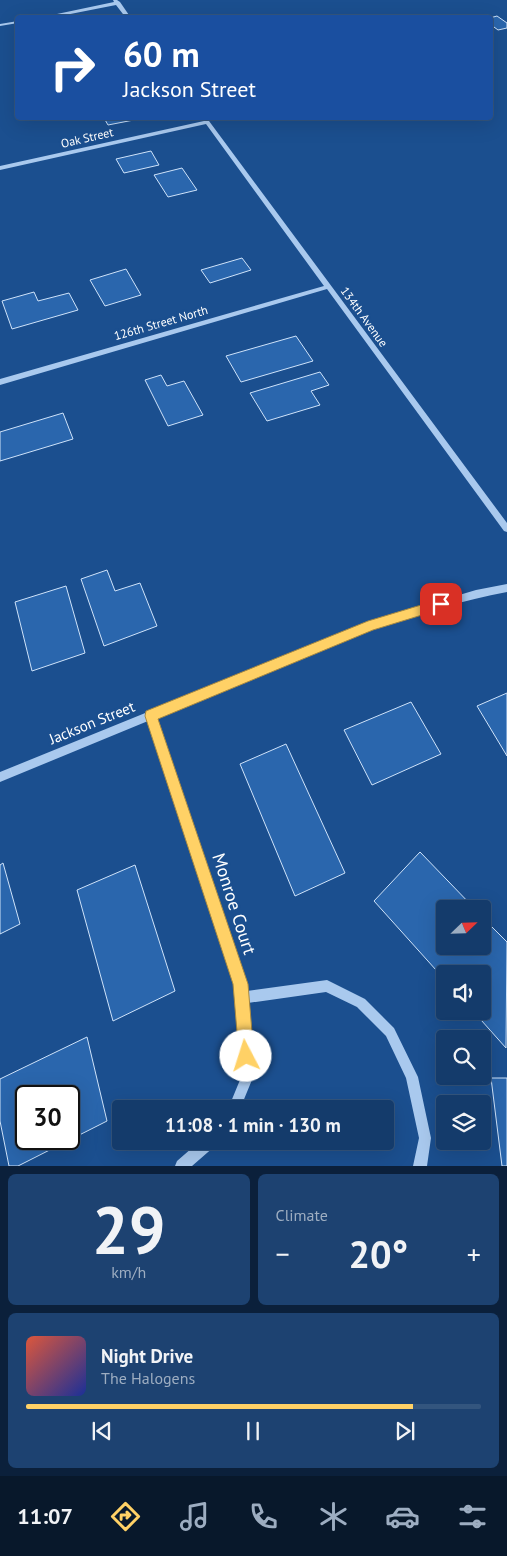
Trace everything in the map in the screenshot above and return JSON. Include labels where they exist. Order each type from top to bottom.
[{"type":"street","points":[[54,15],[117,2],[126,15]]},
{"type":"street","points":[[0,25],[15,22]]},
{"type":"street","name":"Oak Street","points":[[0,168],[206,120]]},
{"type":"street","name":"134th Avenue","points":[[206,120],[507,529]]},
{"type":"street","name":"126th Street North","points":[[0,382],[328,286]]},
{"type":"street","name":"Jackson Street","points":[[0,778],[372,625],[476,594],[507,588]]},
{"type":"street","name":"Monroe Court","points":[[151,716],[240,984],[248,1075],[238,1100]]},
{"type":"street","points":[[242,998],[327,986],[361,1003],[390,1032],[412,1077],[425,1138],[420,1166]]},
{"type":"street","points":[[182,1166],[200,1150]]},
{"type":"building","points":[[497,16],[507,23],[507,28],[498,30],[493,26],[493,17]]},
{"type":"building","points":[[105,120],[134,120],[108,125]]},
{"type":"building","points":[[151,151],[159,165],[124,173],[116,159]]},
{"type":"building","points":[[182,168],[197,190],[168,197],[154,175]]},
{"type":"building","points":[[242,258],[251,270],[210,283],[201,270]]},
{"type":"building","points":[[126,269],[141,295],[105,306],[90,280]]},
{"type":"building","points":[[34,292],[38,301],[69,293],[78,310],[12,329],[2,301]]},
{"type":"building","points":[[296,336],[313,361],[241,382],[226,356]]},
{"type":"building","points":[[320,372],[329,385],[311,391],[320,405],[267,421],[250,393]]},
{"type":"building","points":[[161,375],[167,386],[184,381],[203,415],[168,426],[145,380]]},
{"type":"building","points":[[63,413],[73,439],[0,461],[0,432]]},
{"type":"building","points":[[107,570],[115,591],[140,583],[157,626],[104,646],[81,579]]},
{"type":"building","points":[[66,586],[85,653],[32,671],[15,602]]},
{"type":"building","points":[[507,693],[507,756],[477,706]]},
{"type":"building","points":[[411,702],[441,754],[372,785],[344,730]]},
{"type":"building","points":[[286,744],[345,873],[295,896],[240,764]]},
{"type":"building","points":[[420,852],[466,900],[436,900],[436,955],[491,955],[491,926],[507,942],[506,1048],[481,1020],[491,1020],[491,965],[436,965],[436,970],[374,901]]},
{"type":"building","points":[[3,863],[20,924],[0,934],[0,865]]},
{"type":"building","points":[[135,865],[175,991],[113,1021],[77,890]]},
{"type":"building","points":[[87,1037],[107,1121],[80,1135],[80,1085],[15,1085],[15,1150],[50,1150],[18,1166],[9,1166],[0,1121],[0,1079]]},
{"type":"building","points":[[491,1078],[507,1078],[507,1166],[502,1166]]},
{"type":"route","points":[[246,1056],[240,984],[151,716],[372,625],[441,604]]}]
